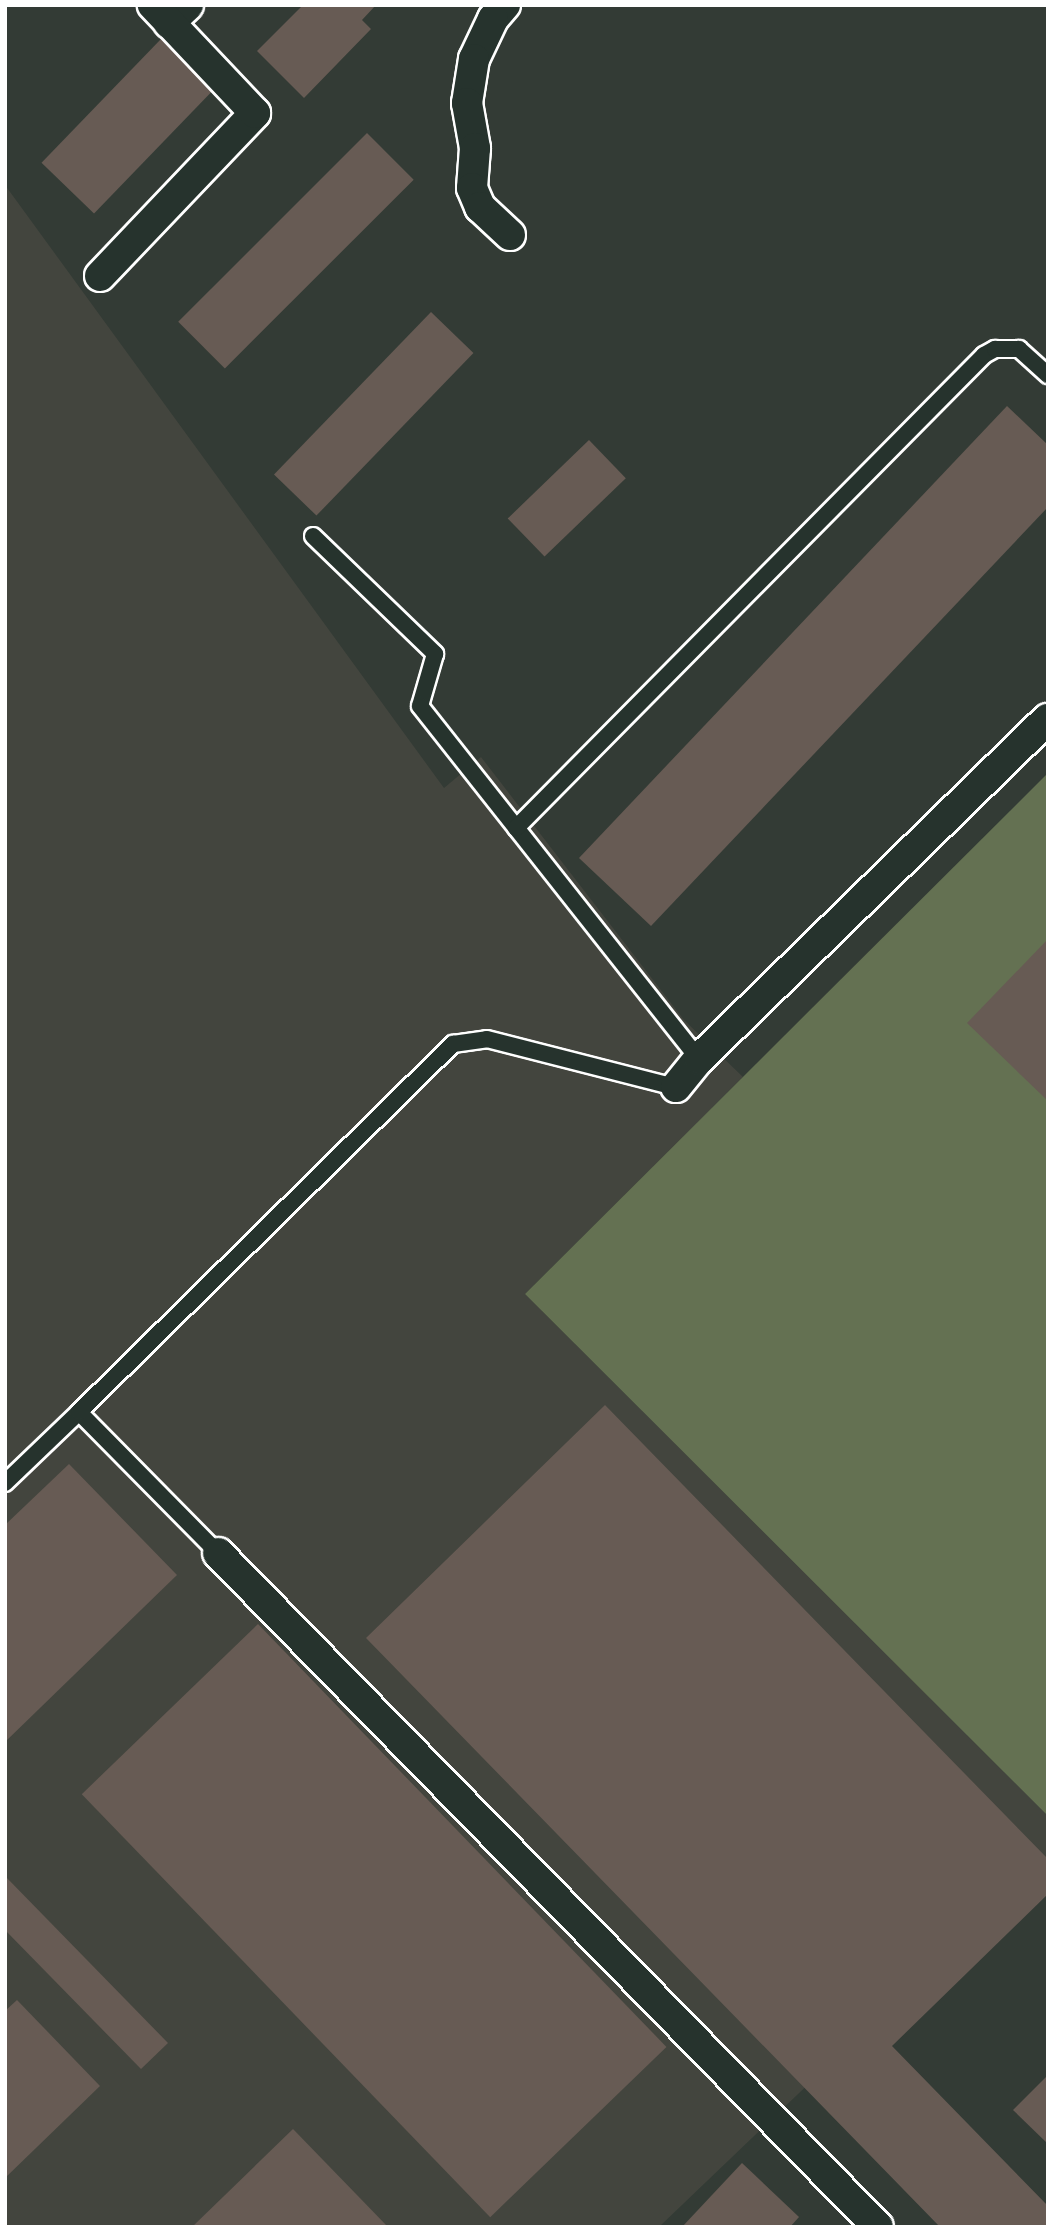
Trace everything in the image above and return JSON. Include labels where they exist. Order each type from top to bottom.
[{"type":"street","points":[[505,5],[493,19],[474,59],[467,103],[475,148],[472,188],[480,207],[510,235]]},
{"type":"street","points":[[100,276],[255,113],[170,11]]},
{"type":"street","points":[[676,1087],[699,1059],[1048,719]]},
{"type":"street","points":[[218,1553],[878,2227]]},
{"type":"lane","points":[[516,828],[985,355],[995,349],[1019,349],[1048,375]]},
{"type":"lane","points":[[313,536],[435,654],[420,706],[699,1059]]},
{"type":"lane","points":[[5,1483],[453,1044],[487,1039],[676,1087]]},
{"type":"lane","points":[[79,1412],[218,1553]]},
{"type":"shaded area","points":[[5,185],[444,788],[481,757],[684,1020],[743,1077],[525,1294],[1048,1816],[1048,1855],[659,2227],[5,2227]]},
{"type":"green space","points":[[1048,773],[1048,1816],[525,1294]]},
{"type":"building","points":[[303,5],[376,5],[362,20],[371,29],[304,98],[257,51]]},
{"type":"building","points":[[161,39],[214,90],[94,213],[42,163]]},
{"type":"building","points":[[367,133],[414,180],[225,368],[178,322]]},
{"type":"building","points":[[431,312],[473,353],[316,516],[274,475]]},
{"type":"building","points":[[1007,406],[1048,445],[1048,507],[651,926],[579,858]]},
{"type":"building","points":[[589,440],[626,478],[545,557],[508,518]]},
{"type":"building","points":[[1048,939],[1048,1101],[967,1023]]},
{"type":"building","points":[[605,1405],[1048,1859],[1048,1894],[892,2046],[1048,2206],[1048,2227],[940,2227],[366,1638]]},
{"type":"building","points":[[69,1464],[177,1575],[5,1742],[5,1525]]},
{"type":"building","points":[[258,1624],[666,2047],[490,2217],[82,1794]]},
{"type":"building","points":[[5,1876],[168,2043],[141,2069],[5,1930]]},
{"type":"building","points":[[17,2000],[100,2086],[5,2178],[5,2011]]},
{"type":"building","points":[[1048,2075],[1048,2144],[1013,2110]]},
{"type":"building","points":[[293,2129],[388,2227],[192,2227]]},
{"type":"building","points":[[742,2163],[799,2217],[790,2227],[682,2227]]}]
